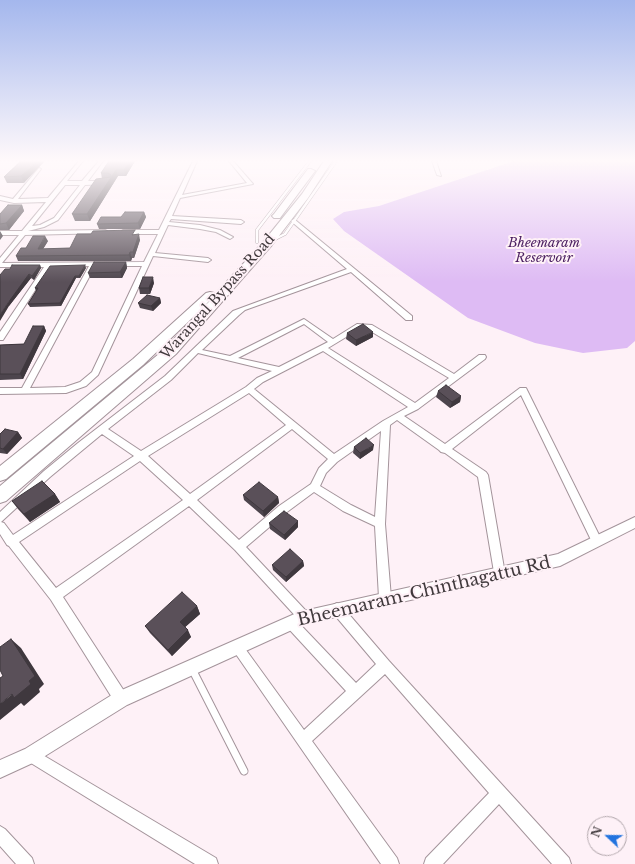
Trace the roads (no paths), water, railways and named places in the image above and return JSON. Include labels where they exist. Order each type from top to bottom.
[{"type":"highway","name":"Warangal Bypass Road","points":[[0,496],[171,351],[221,297],[263,242],[291,201]]},
{"type":"highway","name":"Warangal Bypass Road","points":[[0,475],[138,362],[188,317],[263,242],[300,201]]},
{"type":"street","points":[[0,262],[48,201]]},
{"type":"street","points":[[25,231],[42,226],[56,218],[69,201]]},
{"type":"street","points":[[0,391],[66,390],[83,384],[95,373],[175,201]]},
{"type":"street","points":[[56,218],[67,218]]},
{"type":"street","points":[[167,220],[241,222]]},
{"type":"street","points":[[167,220],[218,231],[230,237]]},
{"type":"street","points":[[294,221],[409,318]]},
{"type":"street","points":[[0,233],[25,231],[161,232]]},
{"type":"street","points":[[150,254],[208,260]]},
{"type":"street","points":[[24,391],[93,264]]},
{"type":"street","points":[[0,265],[146,264]]},
{"type":"street","points":[[0,338],[48,265]]},
{"type":"street","points":[[0,518],[47,474],[101,429],[168,378],[230,319],[243,309],[351,270]]},
{"type":"street","points":[[230,358],[304,321],[333,342]]},
{"type":"street","points":[[11,542],[141,456],[249,389],[260,380],[323,348],[360,326],[365,326],[454,377]]},
{"type":"street","points":[[323,348],[415,407]]},
{"type":"street","points":[[198,351],[279,370]]},
{"type":"street","points":[[239,547],[283,509],[314,487],[319,480],[322,471],[334,459],[386,423],[415,407],[482,357]]},
{"type":"street","points":[[249,389],[334,459]]},
{"type":"street","points":[[444,450],[523,390],[597,541]]},
{"type":"street","points":[[397,416],[444,450],[483,475],[499,574]]},
{"type":"street","points":[[385,598],[380,524],[386,423]]},
{"type":"street","points":[[55,596],[190,500],[292,424]]},
{"type":"street","points":[[101,429],[141,456],[239,547],[355,692]]},
{"type":"street","points":[[314,487],[347,508],[380,524]]},
{"type":"street","name":"Bheemaram-Chinthagattu Rd","points":[[0,769],[31,755],[121,699],[297,620],[385,598],[560,560],[635,522]]},
{"type":"street","points":[[0,526],[11,542],[55,596],[121,699]]},
{"type":"street","points":[[337,609],[384,666],[563,864]]},
{"type":"street","points":[[237,647],[391,864]]},
{"type":"street","points":[[303,740],[384,666]]},
{"type":"street","points":[[31,755],[210,864]]},
{"type":"street","points":[[432,864],[499,793]]},
{"type":"street","points":[[0,834],[26,864]]},
{"type":"lane","points":[[279,201],[257,230],[263,242],[285,234],[308,201]]},
{"type":"lane","points":[[191,668],[244,771]]},
{"type":"water","name":"Bheemaram Reservoir","points":[[393,201],[635,201],[635,341],[627,348],[583,353],[535,343],[468,318],[344,231],[333,219],[344,212],[379,206]]}]
